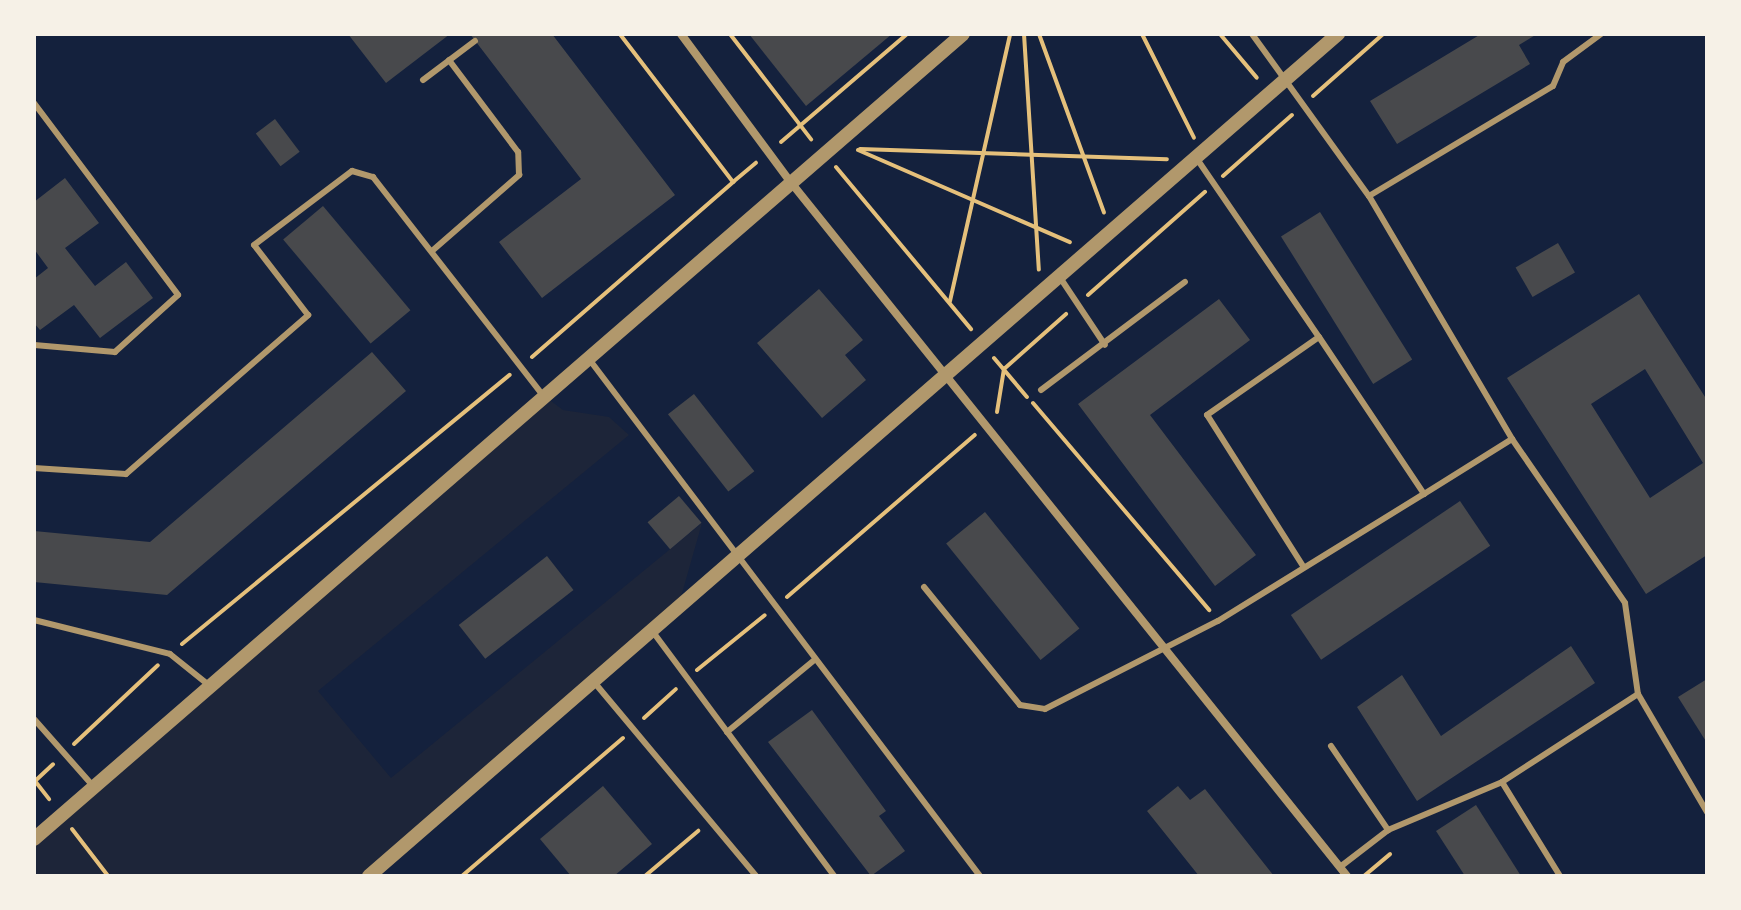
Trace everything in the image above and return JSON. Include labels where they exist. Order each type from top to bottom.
[{"type":"street","points":[[681,34],[789,180],[947,378],[1169,646],[1347,876]]},
{"type":"street","points":[[34,839],[789,180],[963,34]]},
{"type":"street","points":[[369,876],[984,346],[1338,34]]},
{"type":"lane","points":[[1252,34],[1289,76],[1369,196],[1512,439],[1625,603],[1638,694],[1707,812]]},
{"type":"lane","points":[[1369,196],[1553,86],[1563,62],[1601,34]]},
{"type":"lane","points":[[423,80],[475,41]]},
{"type":"lane","points":[[432,251],[519,175],[518,152],[449,60]]},
{"type":"lane","points":[[34,103],[178,295],[115,352],[34,345]]},
{"type":"lane","points":[[1200,157],[1214,184],[1424,494]]},
{"type":"lane","points":[[34,468],[126,474],[308,315],[254,245],[352,171],[373,177],[543,395]]},
{"type":"lane","points":[[1061,279],[1105,345]]},
{"type":"lane","points":[[1041,390],[1105,345],[1185,282]]},
{"type":"lane","points":[[1303,566],[1207,415],[1319,337]]},
{"type":"lane","points":[[587,356],[743,554],[813,661],[980,876]]},
{"type":"lane","points":[[924,587],[1020,705],[1045,709],[1218,621],[1512,439]]},
{"type":"lane","points":[[34,620],[170,654],[210,686]]},
{"type":"lane","points":[[653,632],[834,876]]},
{"type":"lane","points":[[727,732],[813,661]]},
{"type":"lane","points":[[594,682],[756,876]]},
{"type":"lane","points":[[1340,867],[1388,830],[1502,782],[1638,694]]},
{"type":"lane","points":[[34,719],[94,787]]},
{"type":"lane","points":[[1331,746],[1388,830]]},
{"type":"lane","points":[[1502,782],[1560,876]]},
{"type":"path","points":[[620,34],[733,182]]},
{"type":"path","points":[[730,34],[799,126],[1218,621]]},
{"type":"path","points":[[34,782],[170,654],[521,366],[907,34]]},
{"type":"path","points":[[950,301],[1010,34]]},
{"type":"path","points":[[1024,34],[1041,296]]},
{"type":"path","points":[[1039,34],[1111,234]]},
{"type":"path","points":[[1092,251],[855,148],[1084,158],[1200,157],[1142,34]]},
{"type":"path","points":[[1220,34],[1288,118]]},
{"type":"path","points":[[462,876],[689,677],[777,606],[987,425],[996,416],[1004,369],[1383,34]]},
{"type":"path","points":[[645,876],[710,821]]},
{"type":"path","points":[[1364,876],[1390,854]]},
{"type":"shaded area","points":[[543,395],[563,410],[609,417],[629,435],[318,691],[391,778],[702,523],[677,611],[368,876],[34,876],[34,840]]},
{"type":"building","points":[[348,34],[450,34],[386,83]]},
{"type":"building","points":[[470,34],[552,34],[675,195],[542,298],[499,242],[581,179]]},
{"type":"building","points":[[749,34],[892,34],[806,106]]},
{"type":"building","points":[[1481,34],[1537,34],[1519,45],[1530,64],[1397,144],[1370,101]]},
{"type":"building","points":[[275,119],[300,152],[281,166],[256,133]]},
{"type":"building","points":[[65,178],[99,223],[65,248],[95,286],[126,262],[153,298],[100,338],[74,305],[40,330],[34,323],[34,279],[48,268],[34,249],[34,202]]},
{"type":"building","points":[[323,206],[410,310],[371,344],[283,239]]},
{"type":"building","points":[[1320,212],[1412,360],[1373,384],[1281,236]]},
{"type":"building","points":[[1558,243],[1575,272],[1533,297],[1516,268]]},
{"type":"building","points":[[819,289],[863,340],[845,355],[866,380],[822,418],[757,343]]},
{"type":"building","points":[[1639,294],[1707,400],[1707,555],[1646,594],[1507,378]],"holes":[[[1645,369],[1703,463],[1650,498],[1591,404]]]},
{"type":"building","points":[[1219,299],[1250,340],[1150,415],[1256,555],[1215,586],[1078,404]]},
{"type":"building","points":[[372,352],[406,391],[167,595],[34,582],[34,531],[150,542]]},
{"type":"building","points":[[694,394],[754,471],[728,492],[668,414]]},
{"type":"building","points":[[679,496],[701,523],[670,549],[648,522]]},
{"type":"building","points":[[1460,501],[1490,546],[1321,660],[1291,615]]},
{"type":"building","points":[[985,512],[1079,629],[1041,660],[946,543]]},
{"type":"building","points":[[547,556],[573,590],[485,659],[459,625]]},
{"type":"building","points":[[1571,646],[1595,683],[1417,801],[1357,707],[1402,675],[1441,736]]},
{"type":"building","points":[[1707,679],[1707,743],[1678,697]]},
{"type":"building","points":[[812,710],[886,811],[879,816],[905,851],[871,876],[768,742]]},
{"type":"building","points":[[603,786],[652,844],[614,876],[571,876],[540,839]]},
{"type":"building","points":[[1178,786],[1190,800],[1205,789],[1274,876],[1199,876],[1147,811]]},
{"type":"building","points":[[1476,805],[1521,876],[1465,876],[1436,831]]}]
